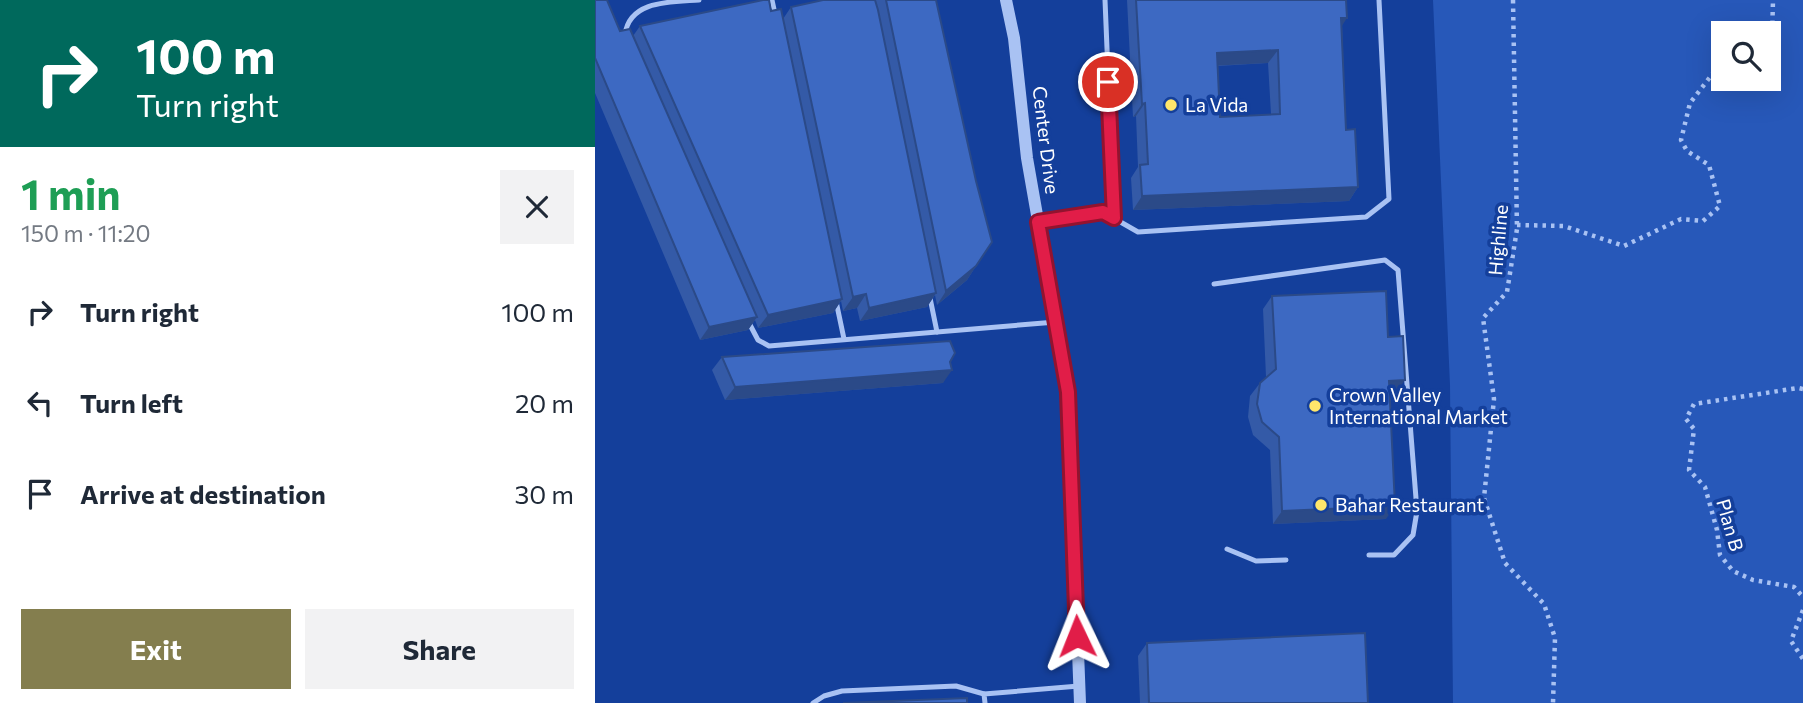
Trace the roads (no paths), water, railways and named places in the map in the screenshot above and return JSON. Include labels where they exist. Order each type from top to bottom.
[{"type":"street","name":"Center Drive","points":[[1006,0],[1014,38],[1027,159],[1068,392],[1080,703]]},
{"type":"lane","points":[[625,39],[626,27],[634,15],[646,6],[699,0]]},
{"type":"lane","points":[[772,0],[778,27]]},
{"type":"lane","points":[[1105,0],[1114,218]]},
{"type":"lane","points":[[1038,222],[1103,212],[1139,232],[1366,217],[1389,199],[1379,0]]},
{"type":"lane","points":[[1215,284],[1385,260],[1398,270],[1417,511],[1413,535],[1394,555],[1370,555]]},
{"type":"lane","points":[[929,291],[937,331]]},
{"type":"lane","points":[[836,299],[844,339]]},
{"type":"lane","points":[[747,318],[758,340],[769,346],[1056,322]]},
{"type":"lane","points":[[1227,549],[1256,561],[1286,560]]},
{"type":"lane","points":[[813,703],[824,696],[842,691],[956,685],[984,694],[1079,686]]},
{"type":"lane","points":[[984,694],[985,703]]},
{"type":"place","name":"La Vida","points":[[1171,105]]},
{"type":"place","name":"Crown Valley International Market","points":[[1315,406]]},
{"type":"place","name":"Bahar Restaurant","points":[[1321,505]]}]
